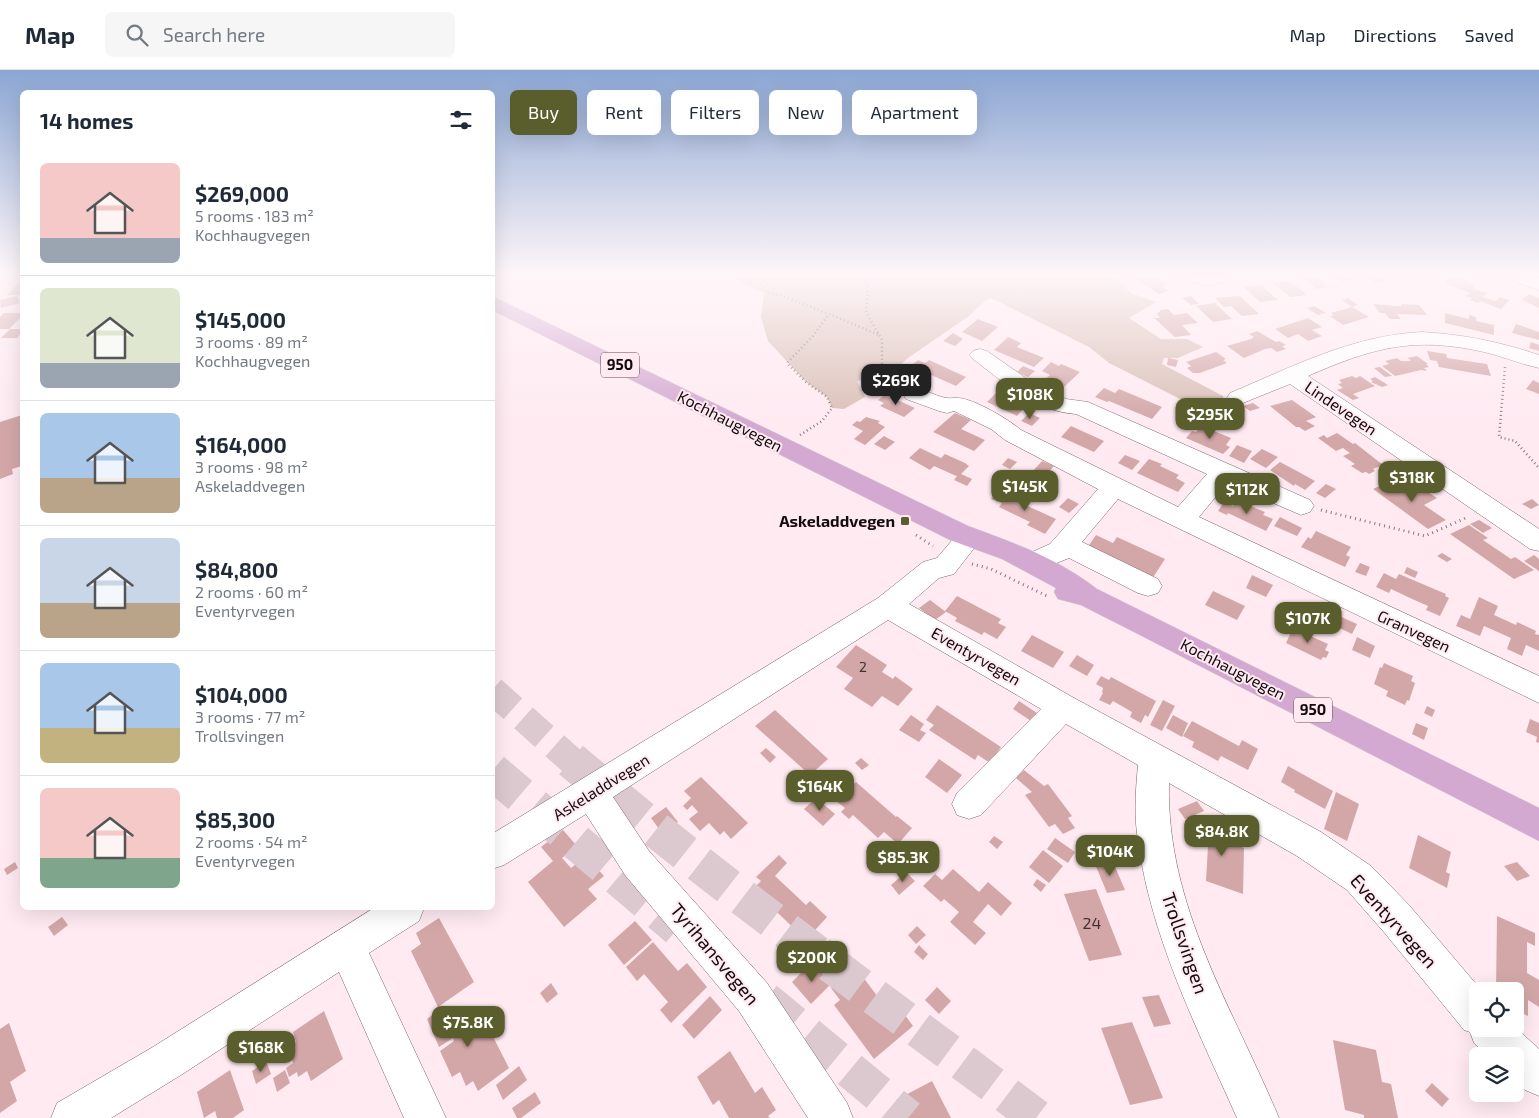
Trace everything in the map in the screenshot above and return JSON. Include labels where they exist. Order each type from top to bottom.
[{"type":"main road","name":"Kochhaugvegen","points":[[538,325],[962,535],[977,547],[1015,566],[1064,590],[1087,596]]},
{"type":"main road","name":"Kochhaugvegen","points":[[962,535],[983,540],[1032,563],[1060,558],[1070,583],[1087,596],[1539,824]]},
{"type":"street","name":"Lindevegen","points":[[1238,398],[1322,362],[1380,343],[1409,339],[1452,340],[1475,344],[1539,362]]},
{"type":"street","points":[[980,354],[1022,386],[1061,406],[1080,407],[1301,506]]},
{"type":"street","name":"Lindevegen","points":[[1292,375],[1539,542]]},
{"type":"street","name":"Granvegen","points":[[914,394],[947,406],[957,404],[999,424],[1013,435],[1114,487],[1539,690]]},
{"type":"street","points":[[1182,519],[1223,472]]},
{"type":"street","points":[[1114,487],[1060,558],[1148,586]]},
{"type":"street","name":"Askeladdvegen","points":[[495,851],[888,606],[932,569],[945,567],[962,535]]},
{"type":"street","name":"Eventyrvegen","points":[[888,606],[1063,707],[1309,844],[1359,878],[1396,918],[1469,1005]]},
{"type":"street","points":[[969,804],[1063,707]]},
{"type":"street","name":"Trollsvingen","points":[[1154,757],[1152,815],[1154,834],[1158,860],[1173,914],[1201,993],[1258,1118]]},
{"type":"street","name":"Tyrihansvegen","points":[[591,793],[637,863],[753,997],[832,1118]]},
{"type":"street","points":[[72,1118],[167,1061],[403,910]]},
{"type":"street","points":[[347,947],[425,1118]]},
{"type":"street","points":[[1497,1037],[1539,1076]]},
{"type":"path","points":[[784,448],[822,421],[832,408],[827,397],[806,382],[787,362],[814,336],[822,325]]},
{"type":"path","points":[[855,325],[879,335]]},
{"type":"path","points":[[873,325],[883,347],[882,366],[914,394]]},
{"type":"path","points":[[1506,352],[1499,437],[1515,441],[1539,468]]},
{"type":"path","points":[[1301,506],[1310,506],[1415,535],[1425,536],[1489,508]]},
{"type":"shaded area","points":[[763,325],[956,325],[908,358],[881,382],[871,378],[857,381],[865,397],[844,409],[832,408],[827,397],[806,382],[768,341]]},
{"type":"shaded area","points":[[1045,325],[1140,325],[1161,339],[1187,339],[1203,347],[1178,358],[1164,358],[1162,364],[1223,396],[1224,404],[1211,409],[1186,402],[1109,363],[1089,347]]},
{"type":"building","points":[[0,325],[13,325],[9,329],[0,329]]},
{"type":"building","points":[[971,325],[993,325],[998,327],[982,341],[962,332]]},
{"type":"building","points":[[1162,325],[1183,325],[1191,335],[1175,337]]},
{"type":"building","points":[[1287,325],[1319,325],[1322,327],[1312,330],[1322,336],[1308,341],[1298,334],[1288,338],[1275,329]]},
{"type":"building","points":[[1453,325],[1494,325],[1494,335]]},
{"type":"building","points":[[1516,325],[1519,325],[1539,332],[1539,340],[1512,333]]},
{"type":"building","points":[[10,329],[20,329],[20,334],[17,338],[1,338]]},
{"type":"building","points":[[1257,331],[1276,342],[1279,341],[1286,345],[1282,346],[1286,349],[1277,352],[1271,348],[1265,349],[1244,358],[1227,346],[1251,339],[1254,337],[1249,334]]},
{"type":"building","points":[[953,333],[963,339],[955,346],[943,341]]},
{"type":"building","points":[[1008,337],[1021,343],[1017,347],[1044,358],[1034,367],[994,350]]},
{"type":"building","points":[[1531,342],[1539,345],[1539,351],[1529,348]]},
{"type":"building","points":[[1427,351],[1446,354],[1447,358],[1487,364],[1491,376],[1439,367],[1437,361],[1430,360]]},
{"type":"building","points":[[1216,352],[1226,359],[1223,360],[1227,363],[1200,373],[1193,373],[1187,368],[1191,366],[1186,362]]},
{"type":"building","points":[[1417,356],[1428,364],[1426,364],[1429,367],[1424,368],[1427,371],[1421,370],[1395,376],[1382,366],[1389,364],[1385,361],[1397,358],[1401,361],[1409,361],[1411,360],[1407,358]]},
{"type":"building","points":[[1168,358],[1178,360],[1176,367],[1167,365]]},
{"type":"building","points":[[918,360],[925,363],[929,360],[966,377],[956,386],[918,369],[920,367],[913,364]]},
{"type":"building","points":[[1051,362],[1080,372],[1063,388],[1044,380],[1050,375],[1042,371]]},
{"type":"building","points":[[1023,366],[1035,371],[1028,377],[1017,372]]},
{"type":"building","points":[[1380,367],[1392,376],[1385,377],[1374,368]]},
{"type":"building","points":[[1352,376],[1356,378],[1360,376],[1375,386],[1353,394],[1359,398],[1353,400],[1337,390],[1343,388],[1338,384],[1342,383],[1339,380]]},
{"type":"building","points":[[1375,377],[1388,385],[1382,387],[1371,382],[1373,381],[1370,379]]},
{"type":"building","points":[[1533,380],[1539,383],[1539,394],[1526,389]]},
{"type":"building","points":[[1104,388],[1115,393],[1119,389],[1162,407],[1152,419],[1095,397]]},
{"type":"building","points":[[996,393],[1026,406],[1017,416],[987,402]]},
{"type":"building","points":[[885,395],[915,408],[904,417],[880,406],[884,403],[878,400]]},
{"type":"building","points":[[1292,400],[1316,417],[1306,421],[1315,426],[1305,431],[1296,427],[1270,406]]},
{"type":"building","points":[[1253,403],[1260,408],[1250,411],[1243,406]]},
{"type":"building","points":[[955,413],[971,420],[961,429],[985,440],[974,451],[933,432]]},
{"type":"building","points":[[1029,413],[1040,418],[1032,426],[1021,421]]},
{"type":"building","points":[[20,416],[20,467],[12,469],[13,474],[0,479],[0,422]]},
{"type":"building","points":[[866,417],[880,421],[878,423],[885,427],[865,445],[854,439],[863,431],[852,425]]},
{"type":"building","points":[[1071,426],[1104,441],[1094,452],[1061,437]]},
{"type":"building","points":[[1202,426],[1231,438],[1226,445],[1230,447],[1223,454],[1186,438],[1192,431],[1196,432]]},
{"type":"building","points":[[1337,433],[1353,444],[1355,443],[1383,465],[1373,469],[1375,471],[1369,474],[1366,472],[1362,473],[1351,466],[1355,464],[1343,456],[1350,453],[1343,448],[1336,451],[1318,438],[1324,435],[1327,438]]},
{"type":"building","points":[[884,436],[895,442],[885,450],[874,444]]},
{"type":"building","points":[[1237,445],[1252,451],[1244,463],[1229,456]]},
{"type":"building","points":[[920,448],[941,458],[945,454],[965,463],[969,466],[961,474],[972,479],[967,486],[954,480],[957,476],[934,466],[930,470],[909,458]]},
{"type":"building","points":[[1262,449],[1278,457],[1266,468],[1250,459]]},
{"type":"building","points":[[1125,455],[1140,461],[1132,470],[1118,463]]},
{"type":"building","points":[[1008,458],[1017,462],[1010,469],[1002,465]]},
{"type":"building","points":[[1149,459],[1162,464],[1160,466],[1179,475],[1176,478],[1185,483],[1178,492],[1137,473]]},
{"type":"building","points":[[1042,461],[1054,466],[1045,476],[1033,471]]},
{"type":"building","points":[[1280,462],[1315,481],[1305,490],[1295,484],[1294,486],[1270,470]]},
{"type":"building","points":[[1390,481],[1406,492],[1419,486],[1437,498],[1424,505],[1446,520],[1428,529],[1373,489]]},
{"type":"building","points":[[1326,484],[1336,489],[1325,498],[1316,493]]},
{"type":"building","points":[[998,490],[1009,495],[1008,497],[1056,519],[1045,534],[1027,525],[1030,522],[999,507],[1002,503],[991,499]]},
{"type":"building","points":[[1068,498],[1079,504],[1069,513],[1059,507]]},
{"type":"building","points":[[1532,499],[1539,505],[1531,509],[1522,504]]},
{"type":"building","points":[[1224,502],[1233,506],[1236,502],[1247,507],[1248,505],[1265,512],[1263,515],[1273,519],[1266,531],[1228,513],[1227,515],[1218,511]]},
{"type":"building","points":[[1280,517],[1302,528],[1297,536],[1274,526]]},
{"type":"building","points":[[1479,520],[1492,528],[1483,533],[1470,524]]},
{"type":"building","points":[[1469,525],[1488,538],[1483,540],[1511,559],[1515,557],[1534,570],[1514,579],[1450,534]]},
{"type":"building","points":[[1316,531],[1351,547],[1346,555],[1350,557],[1345,567],[1301,547],[1308,537],[1311,539]]},
{"type":"building","points":[[1096,535],[1113,543],[1117,537],[1165,559],[1152,579],[1087,548]]},
{"type":"building","points":[[1442,553],[1452,559],[1447,562],[1437,556]]},
{"type":"building","points":[[1534,555],[1539,559],[1539,571],[1524,561]]},
{"type":"building","points":[[1360,563],[1370,567],[1366,576],[1355,572]]},
{"type":"building","points":[[1407,567],[1418,572],[1415,578],[1404,573]]},
{"type":"building","points":[[1384,573],[1396,579],[1399,574],[1446,594],[1445,596],[1449,598],[1440,616],[1426,610],[1428,606],[1391,589],[1389,593],[1376,587]]},
{"type":"building","points":[[1252,575],[1273,585],[1266,597],[1246,588]]},
{"type":"building","points":[[1213,591],[1245,606],[1237,620],[1205,605]]},
{"type":"building","points":[[957,596],[1001,619],[998,623],[1006,627],[997,639],[984,632],[982,635],[955,621],[957,618],[945,611]]},
{"type":"building","points":[[1479,597],[1498,606],[1494,615],[1516,625],[1517,622],[1536,631],[1535,634],[1539,635],[1539,651],[1526,645],[1522,656],[1507,649],[1511,638],[1484,626],[1480,636],[1456,626],[1461,615],[1470,619]]},
{"type":"building","points":[[930,600],[946,612],[935,620],[919,608]]},
{"type":"building","points":[[1339,616],[1357,624],[1352,634],[1335,626]]},
{"type":"building","points":[[1293,628],[1328,644],[1325,650],[1329,652],[1326,658],[1323,657],[1321,660],[1286,643]]},
{"type":"building","points":[[1032,635],[1064,652],[1053,668],[1021,651]]},
{"type":"building","points":[[1357,637],[1375,646],[1370,658],[1352,650]]},
{"type":"building","points":[[856,645],[887,665],[882,672],[893,679],[895,676],[913,689],[898,706],[882,696],[872,707],[844,689],[853,678],[836,667]]},
{"type":"building","points":[[1077,655],[1094,665],[1087,676],[1069,666]]},
{"type":"building","points":[[1384,663],[1413,676],[1411,681],[1415,683],[1409,701],[1407,700],[1405,705],[1386,696],[1388,691],[1374,684],[1380,667],[1382,668]]},
{"type":"building","points":[[1101,676],[1109,680],[1111,677],[1156,701],[1148,717],[1145,715],[1141,723],[1130,717],[1132,712],[1113,701],[1110,705],[1099,700],[1103,693],[1103,688],[1096,684]]},
{"type":"building","points":[[1163,700],[1175,706],[1162,731],[1150,725]]},
{"type":"building","points":[[1019,701],[1037,713],[1031,721],[1013,709]]},
{"type":"building","points":[[937,705],[1001,747],[990,763],[978,755],[975,760],[929,730],[934,725],[926,720]]},
{"type":"building","points":[[1427,706],[1435,710],[1432,717],[1424,713]]},
{"type":"building","points":[[775,710],[828,759],[810,775],[755,726]]},
{"type":"building","points":[[911,715],[924,724],[920,730],[926,733],[919,742],[899,730]]},
{"type":"building","points":[[1173,715],[1188,723],[1182,737],[1166,728]]},
{"type":"building","points":[[1530,719],[1539,723],[1539,743],[1536,742],[1537,737],[1526,732]]},
{"type":"building","points":[[1192,721],[1239,746],[1242,740],[1258,749],[1248,770],[1221,756],[1218,761],[1192,747],[1194,742],[1183,736]]},
{"type":"building","points":[[1416,723],[1428,728],[1424,740],[1412,734]]},
{"type":"building","points":[[766,748],[776,757],[770,763],[760,753]]},
{"type":"building","points":[[861,758],[869,765],[862,770],[855,763]]},
{"type":"building","points":[[939,759],[962,775],[947,793],[925,777]]},
{"type":"building","points":[[1288,766],[1333,791],[1325,809],[1294,792],[1295,790],[1281,782]]},
{"type":"building","points":[[1024,770],[1044,786],[1048,784],[1072,816],[1068,818],[1075,828],[1063,834],[1055,824],[1049,827],[1025,795],[1032,792],[1016,778]]},
{"type":"building","points":[[701,777],[748,823],[731,839],[724,831],[720,835],[709,823],[700,831],[689,819],[698,812],[692,805],[687,810],[683,806],[691,798],[684,791]]},
{"type":"building","points":[[856,782],[896,817],[912,828],[898,844],[884,832],[878,838],[853,815],[849,819],[841,812],[845,808],[836,801]]},
{"type":"building","points":[[1336,792],[1359,804],[1347,841],[1324,829]]},
{"type":"building","points":[[816,798],[835,814],[823,826],[804,809]]},
{"type":"building","points":[[1197,801],[1204,811],[1185,819],[1178,809]]},
{"type":"building","points":[[666,807],[678,822],[662,833],[651,818]]},
{"type":"building","points":[[1196,820],[1234,832],[1234,844],[1244,848],[1243,894],[1206,881],[1208,846],[1195,842]]},
{"type":"building","points":[[563,830],[577,846],[562,858],[571,868],[586,856],[604,876],[588,889],[597,899],[564,927],[528,882],[553,861],[541,847]]},
{"type":"building","points":[[1418,835],[1451,852],[1446,872],[1450,874],[1447,888],[1409,868]]},
{"type":"building","points":[[994,836],[1003,842],[997,849],[989,842]]},
{"type":"building","points":[[1055,838],[1075,852],[1068,863],[1047,849]]},
{"type":"building","points":[[1136,840],[1143,855],[1122,859],[1114,844]]},
{"type":"building","points":[[1043,850],[1063,866],[1049,883],[1029,867]]},
{"type":"building","points":[[779,855],[787,863],[775,876],[806,905],[810,901],[827,917],[806,940],[753,889],[761,881],[756,877]]},
{"type":"building","points":[[15,862],[18,868],[7,875],[4,869]]},
{"type":"building","points":[[1113,862],[1125,890],[1107,893],[1095,864]]},
{"type":"building","points":[[1517,862],[1530,876],[1517,881],[1504,866]]},
{"type":"building","points":[[953,869],[979,892],[988,882],[1012,903],[1001,916],[988,904],[973,922],[986,933],[975,945],[950,922],[959,912],[944,899],[941,902],[923,886],[935,874],[942,880]]},
{"type":"building","points":[[906,872],[915,881],[899,895],[891,885]]},
{"type":"building","points":[[1037,879],[1046,885],[1041,892],[1033,885]]},
{"type":"building","points":[[1096,889],[1122,955],[1089,961],[1064,894]]},
{"type":"building","points":[[1497,916],[1535,933],[1535,946],[1527,942],[1527,973],[1539,980],[1539,1007],[1528,1000],[1528,1016],[1524,1014],[1524,982],[1496,982]]},
{"type":"building","points":[[62,917],[68,925],[54,936],[48,927]]},
{"type":"building","points":[[439,918],[474,982],[438,1007],[411,951],[421,944],[416,933]]},
{"type":"building","points":[[635,921],[652,940],[624,965],[608,945]]},
{"type":"building","points":[[917,926],[926,935],[916,944],[908,935]]},
{"type":"building","points":[[813,934],[821,942],[808,957],[800,949]]},
{"type":"building","points":[[830,940],[837,948],[831,954],[824,946]]},
{"type":"building","points":[[653,942],[678,971],[687,963],[707,987],[671,1023],[660,1010],[668,1002],[644,974],[637,981],[626,967]]},
{"type":"building","points":[[919,945],[928,954],[923,960],[914,952]]},
{"type":"building","points":[[812,962],[832,983],[811,1004],[792,982]]},
{"type":"building","points":[[856,968],[891,1014],[899,1007],[913,1026],[874,1059],[834,1005],[840,1000],[831,988]]},
{"type":"building","points":[[551,983],[558,994],[547,1003],[540,993]]},
{"type":"building","points":[[937,987],[951,1001],[939,1014],[925,1000]]},
{"type":"building","points":[[1159,995],[1171,1024],[1154,1027],[1142,997]]},
{"type":"building","points":[[710,996],[722,1010],[694,1039],[682,1025]]},
{"type":"building","points":[[445,1006],[450,1016],[455,1012],[462,1026],[481,1013],[509,1068],[478,1091],[473,1081],[466,1086],[460,1072],[452,1077],[440,1051],[454,1041],[453,1038],[439,1047],[427,1019]]},
{"type":"building","points":[[324,1011],[343,1059],[311,1081],[307,1071],[298,1077],[297,1072],[289,1077],[286,1068],[293,1063],[288,1047],[296,1042],[293,1032]]},
{"type":"building","points":[[1132,1022],[1163,1098],[1130,1105],[1101,1028]]},
{"type":"building","points":[[9,1023],[26,1071],[10,1082],[17,1101],[0,1113],[0,1029]]},
{"type":"building","points":[[1333,1040],[1376,1050],[1382,1082],[1391,1084],[1398,1118],[1364,1118],[1364,1115],[1345,1110]]},
{"type":"building","points":[[730,1051],[755,1093],[762,1087],[776,1110],[768,1116],[770,1118],[729,1118],[719,1100],[713,1105],[697,1077]]},
{"type":"building","points":[[266,1061],[271,1074],[256,1084],[252,1071]]},
{"type":"building","points":[[519,1066],[527,1080],[503,1100],[496,1085]]},
{"type":"building","points":[[230,1070],[244,1110],[233,1118],[217,1118],[215,1111],[204,1118],[197,1092]]},
{"type":"building","points":[[285,1070],[290,1083],[277,1092],[273,1078]]},
{"type":"building","points":[[932,1081],[951,1118],[905,1118],[896,1100]]},
{"type":"building","points":[[1432,1083],[1449,1099],[1442,1107],[1425,1091]]},
{"type":"building","points":[[535,1092],[541,1103],[521,1118],[517,1118],[512,1108]]},
{"type":"tunnel","points":[[495,693],[573,762]]},
{"type":"tunnel","points":[[571,760],[743,898],[1037,1118]]},
{"type":"tunnel","points":[[495,774],[678,928]]},
{"type":"tunnel","points":[[765,1000],[908,1118]]},
{"type":"place","name":"Askeladdvegen","points":[[905,521]]}]
